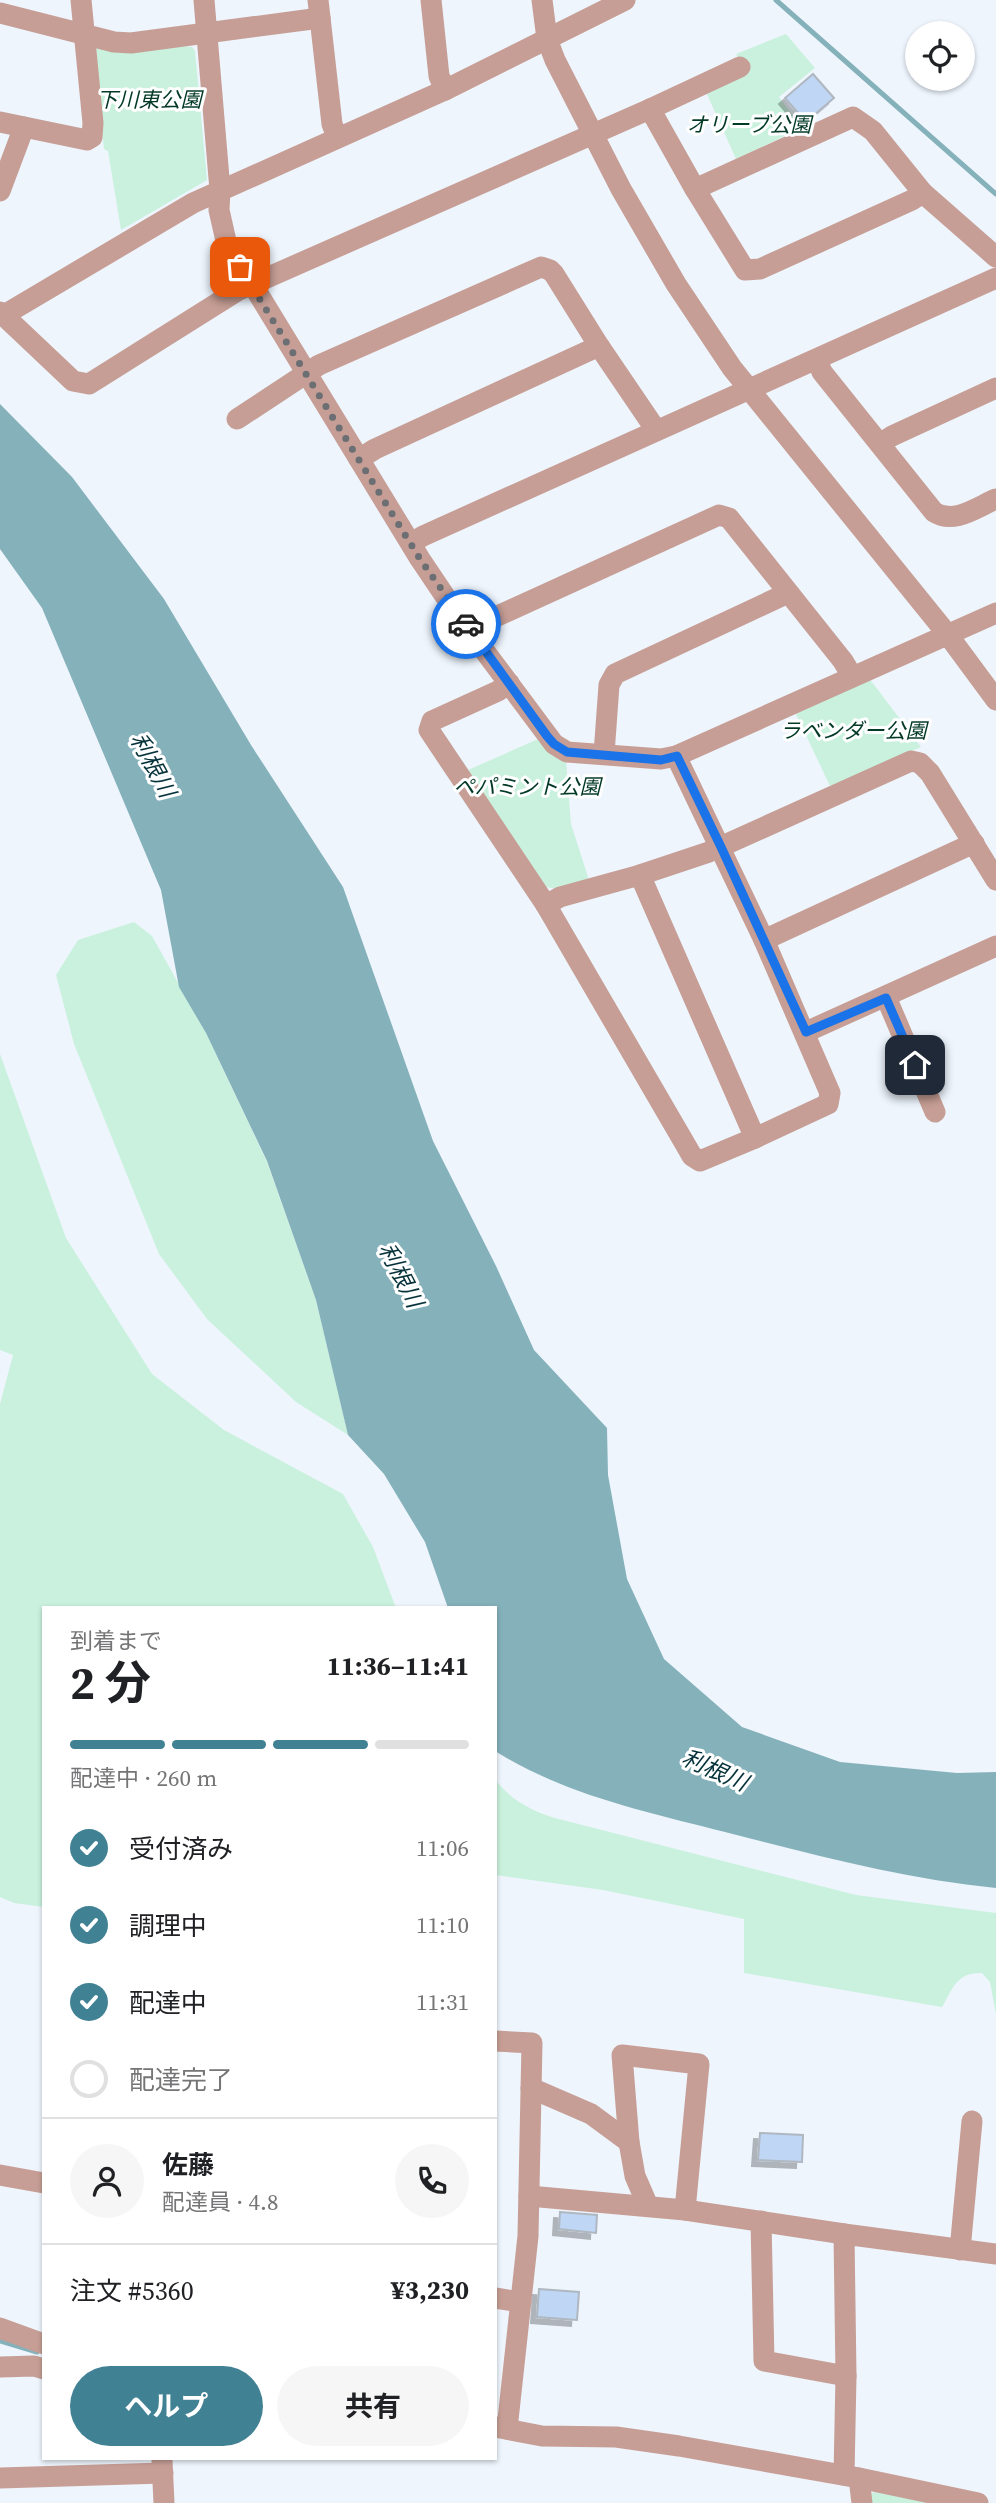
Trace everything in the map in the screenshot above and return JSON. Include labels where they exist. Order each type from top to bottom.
[{"type":"street","points":[[0,122],[87,140],[92,137],[93,123],[81,0]]},
{"type":"street","points":[[204,0],[220,190],[219,210],[226,241],[438,586],[554,744],[567,752],[661,760],[677,756],[996,613]]},
{"type":"street","points":[[431,0],[439,76],[445,90]]},
{"type":"street","points":[[542,0],[547,39],[555,60],[592,135],[676,284],[750,391],[948,635],[996,700]]},
{"type":"street","points":[[625,0],[445,90],[220,190],[2,314],[73,381],[89,384],[237,291],[740,67]]},
{"type":"street","points":[[0,13],[114,42],[131,43],[207,33],[319,9],[332,124],[337,136]]},
{"type":"street","points":[[650,109],[745,270],[751,271],[923,193]]},
{"type":"street","points":[[695,189],[853,117],[873,131],[923,193],[996,257]]},
{"type":"street","points":[[0,191],[24,127]]},
{"type":"street","points":[[237,419],[319,365],[541,267],[554,274],[656,430]]},
{"type":"street","points":[[411,543],[996,278]]},
{"type":"street","points":[[359,459],[375,449],[599,346]]},
{"type":"street","points":[[817,360],[822,372],[934,512],[942,518],[951,518],[996,499]]},
{"type":"street","points":[[881,443],[996,388]]},
{"type":"street","points":[[469,629],[719,514],[729,518],[843,661],[852,676]]},
{"type":"street","points":[[604,754],[609,685],[615,674],[788,593]]},
{"type":"street","points":[[509,683],[498,691],[432,721],[429,730],[546,905],[692,1156],[705,1160],[828,1104],[830,1093],[806,1032],[677,756]]},
{"type":"street","points":[[546,905],[560,897],[640,875],[721,847],[911,761],[920,762],[930,773],[996,880]]},
{"type":"street","points":[[764,940],[974,843]]},
{"type":"street","points":[[640,875],[755,1138]]},
{"type":"street","points":[[806,1032],[996,946]]},
{"type":"street","points":[[886,998],[935,1112]]},
{"type":"street","points":[[497,2041],[532,2043],[528,2236],[521,2302],[501,2428],[542,2436],[616,2437],[667,2444],[978,2503]]},
{"type":"street","points":[[648,2206],[635,2176],[629,2142],[622,2054],[699,2064],[685,2210]]},
{"type":"street","points":[[531,2088],[592,2115],[629,2142]]},
{"type":"street","points":[[960,2250],[972,2121]]},
{"type":"street","points":[[0,2175],[42,2183]]},
{"type":"street","points":[[529,2196],[685,2210],[996,2254]]},
{"type":"street","points":[[761,2221],[764,2361],[846,2376]]},
{"type":"street","points":[[845,2234],[846,2376],[851,2477],[862,2503]]},
{"type":"street","points":[[497,2298],[521,2302]]},
{"type":"street","points":[[0,2328],[42,2343]]},
{"type":"street","points":[[0,2367],[34,2366],[42,2368]]},
{"type":"street","points":[[0,2478],[58,2468],[162,2466],[164,2503]]},
{"type":"green space","name":"オリーブ公園","points":[[786,34],[815,68],[779,97],[802,128],[736,159],[706,92],[739,59],[736,54]]},
{"type":"green space","name":"下川東公園","points":[[92,47],[192,47],[195,51],[207,180],[121,230],[108,151],[104,149]]},
{"type":"green space","name":"ラベンダー公園","points":[[869,678],[921,747],[830,786],[795,712]]},
{"type":"green space","name":"ペパミント公園","points":[[538,739],[550,753],[566,760],[571,824],[589,880],[557,889],[546,887],[468,770]]},
{"type":"green space","points":[[134,922],[152,936],[206,1033],[267,1162],[316,1300],[348,1435],[296,1402],[207,1319],[159,1254],[74,1044],[56,975],[78,940]]},
{"type":"green space","points":[[0,1054],[66,1238],[152,1374],[224,1430],[343,1494],[373,1547],[395,1606],[42,1606],[42,1907],[14,1903],[0,1897],[0,1404],[13,1355],[0,1350]]},
{"type":"green space","points":[[497,1781],[507,1793],[522,1803],[555,1818],[856,1895],[996,1913],[996,2014],[990,1982],[982,1973],[961,1978],[942,2007],[744,1973],[744,1919],[603,1890],[497,1875]]},
{"type":"green space","points":[[874,2492],[943,2503],[868,2503],[867,2496]]},
{"type":"water","name":"利根川","points":[[0,404],[72,477],[164,599],[251,745],[343,887],[433,1141],[496,1266],[534,1350],[607,1428],[608,1475],[627,1579],[664,1659],[742,1727],[840,1762],[957,1773],[996,1772],[996,1888],[927,1879],[859,1865],[636,1809],[578,1791],[497,1752],[497,1606],[447,1606],[425,1542],[384,1474],[348,1435],[316,1300],[267,1161],[206,1033],[179,987],[161,890],[42,608],[0,549]]},
{"type":"building","points":[[813,74],[834,98],[806,122],[785,98]]},
{"type":"building","points":[[760,2133],[803,2135],[802,2162],[758,2160]]},
{"type":"building","points":[[560,2212],[597,2215],[596,2233],[559,2229]]},
{"type":"building","points":[[539,2289],[579,2292],[577,2320],[537,2317]]},
{"type":"waterway","points":[[776,0],[996,194]]},
{"type":"waterway","points":[[0,2341],[37,2352]]},
{"type":"way so far","points":[[240,267],[420,559],[466,624]]},
{"type":"route","points":[[466,624],[547,736],[561,749],[567,752],[661,760],[677,756],[806,1032],[886,998],[915,1065]]}]
